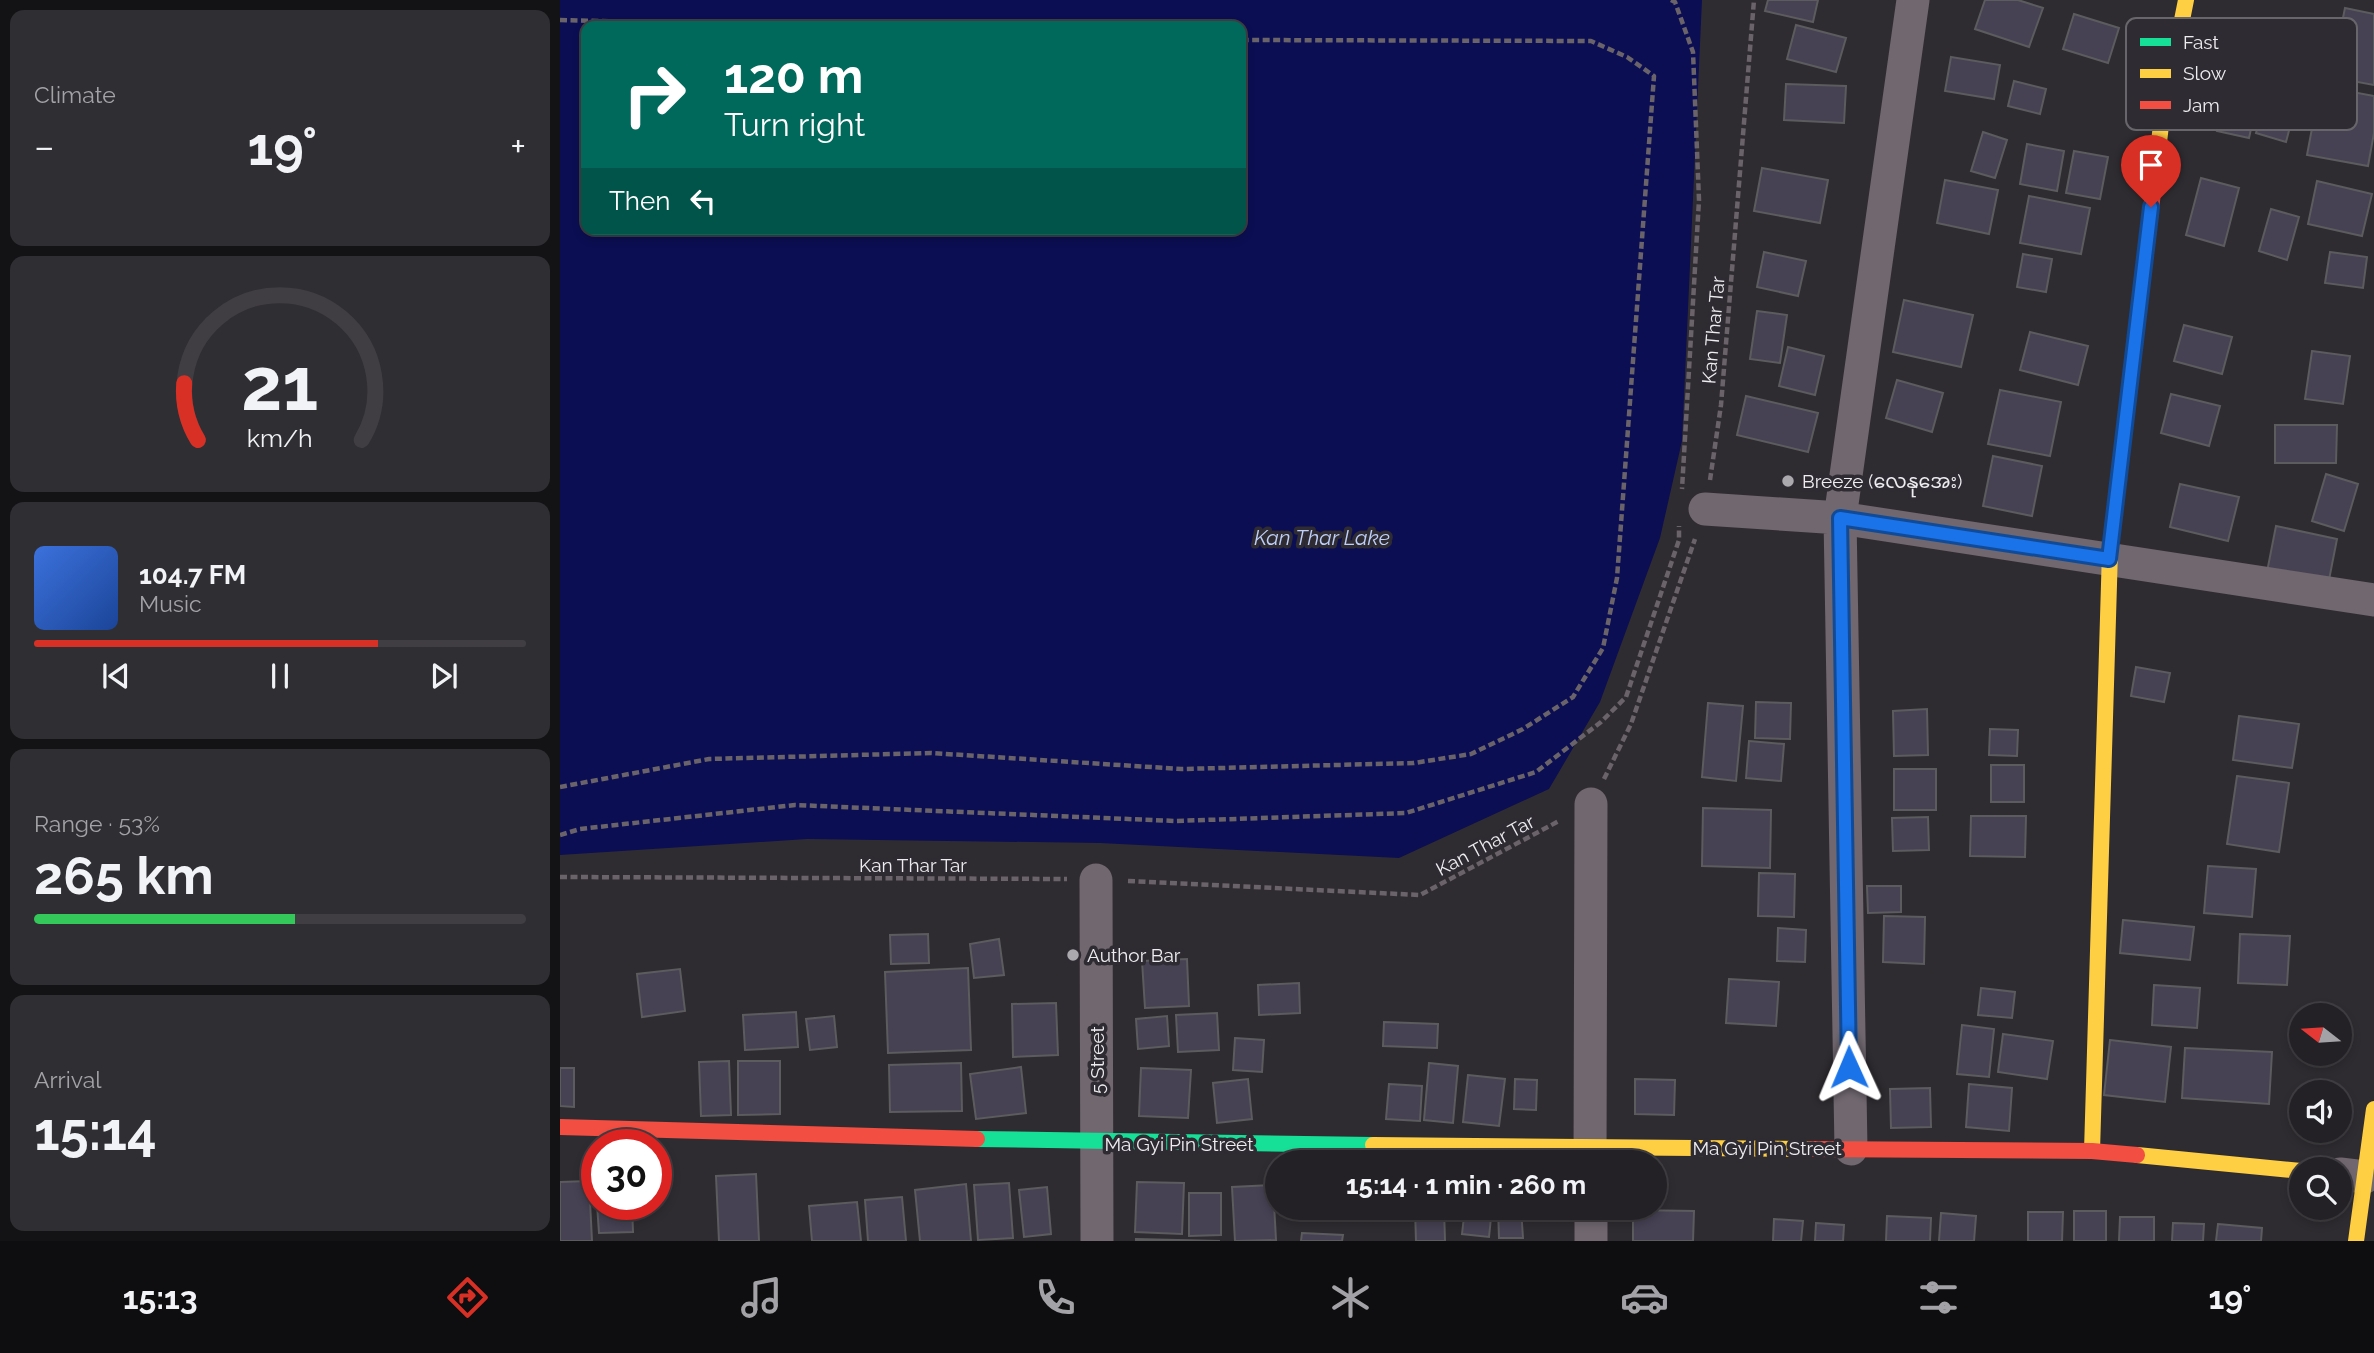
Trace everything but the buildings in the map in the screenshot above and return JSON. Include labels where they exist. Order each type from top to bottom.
[{"type":"main road","points":[[2182,18],[2186,0]]},
{"type":"main road","points":[[2092,1151],[2109,559],[2160,130]]},
{"type":"main road","points":[[2356,1241],[2352,1176],[2374,1109]]},
{"type":"main road","name":"Ma Gyi Pin Street","points":[[560,1127],[1411,1150]]},
{"type":"main road","name":"Ma Gyi Pin Street","points":[[1667,1153],[1851,1149],[2092,1151],[2289,1170]]},
{"type":"street","points":[[1851,1149],[1840,518],[1913,0]]},
{"type":"street","points":[[1689,507],[1840,518],[2374,600]]},
{"type":"street","points":[[1590,1150],[1591,804]]},
{"type":"street","name":"5 Street","points":[[1096,880],[1097,1241]]},
{"type":"street","points":[[1591,1220],[1591,1241]]},
{"type":"path","points":[[560,835],[580,829],[795,805],[1176,821],[1406,813],[1536,772],[1601,722],[1626,697],[1689,507],[1699,200],[1693,52],[1675,2],[1671,0]]},
{"type":"path","name":"Kan Thar Tar","points":[[560,877],[1096,880],[1420,895],[1591,804],[1631,724],[1689,507],[1721,405],[1754,0]]},
{"type":"path","points":[[560,20],[600,21]]},
{"type":"path","points":[[560,787],[709,759],[931,753],[1182,769],[1414,762],[1471,754],[1523,729],[1573,697],[1603,648],[1617,578],[1654,76],[1627,57],[1591,41],[1246,40]]},
{"type":"water","name":"Kan Thar Lake","points":[[560,0],[1702,0],[1682,441],[1660,538],[1600,702],[1549,789],[1399,858],[1100,843],[807,839],[560,855]]},
{"type":"traffic: fast","points":[[977,1139],[1373,1145]]},
{"type":"traffic: slow","points":[[2182,18],[2186,0]]},
{"type":"traffic: slow","points":[[2155,176],[2160,130]]},
{"type":"traffic: slow","points":[[2092,1151],[2110,551]]},
{"type":"traffic: slow","points":[[2356,1241],[2374,1109]]},
{"type":"traffic: slow","points":[[1373,1145],[1811,1149]]},
{"type":"traffic: slow","points":[[2137,1155],[2289,1170]]},
{"type":"traffic: jam","points":[[2110,551],[2155,176]]},
{"type":"traffic: jam","points":[[560,1127],[977,1139]]},
{"type":"traffic: jam","points":[[1811,1149],[2092,1151],[2137,1155]]},
{"type":"place","name":"Breeze (လေနုအေး)","points":[[1788,481]]},
{"type":"place","name":"Author Bar","points":[[1073,955]]},
{"type":"route","points":[[1849,1067],[1840,518],[2109,559],[2151,207]]}]
